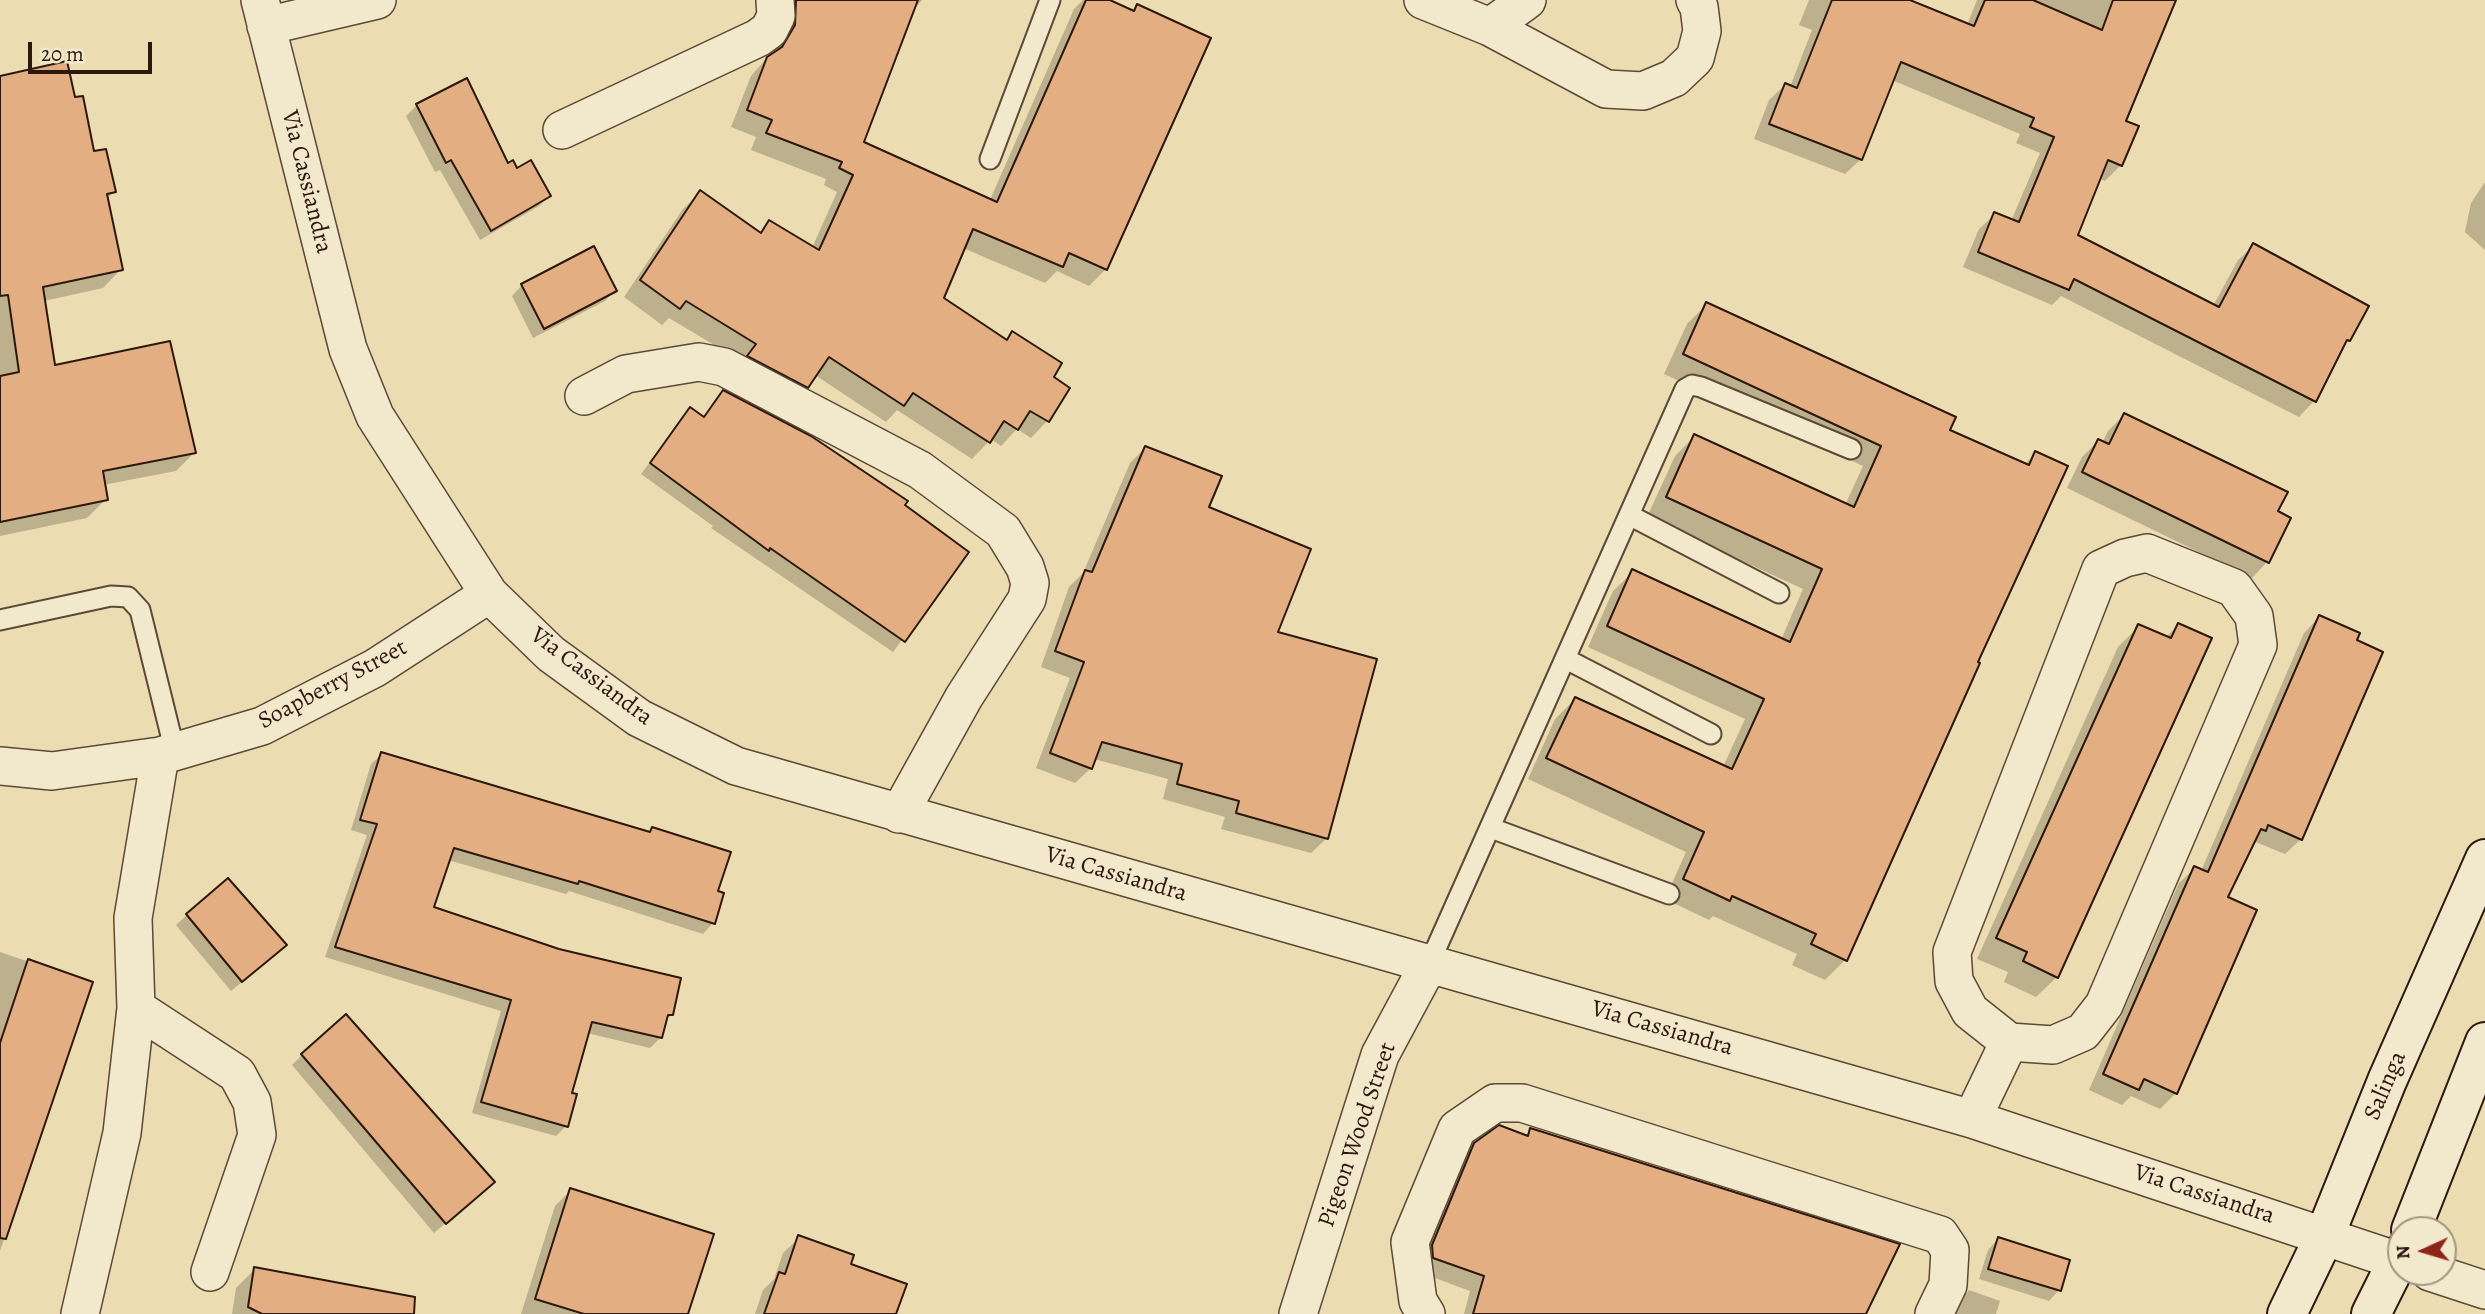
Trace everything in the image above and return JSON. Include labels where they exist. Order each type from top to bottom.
[{"type":"street","points":[[263,13],[377,0]]},
{"type":"street","points":[[562,130],[758,38],[769,30],[776,16],[775,0]]},
{"type":"street","points":[[1423,0],[1490,27],[1606,89],[1643,91],[1674,78],[1695,58],[1702,31],[1699,7],[1695,0]]},
{"type":"street","points":[[1490,27],[1527,0]]},
{"type":"street","name":"Via Cassiandra","points":[[263,13],[353,360],[375,416],[489,594],[551,654],[639,719],[736,766],[1430,962],[1972,1119],[2325,1235],[2387,1251]]},
{"type":"street","points":[[584,396],[626,374],[699,362],[724,368],[920,470],[1003,531],[1025,567],[1030,583],[1027,599],[964,697],[899,814]]},
{"type":"street","points":[[2147,553],[2234,588],[2255,616],[2258,645],[2104,1005],[2083,1032],[2053,1045],[2009,1042],[1970,1011],[1954,981],[1952,952],[2101,569],[2125,558],[2147,553]]},
{"type":"street","name":"Soapberry Street","points":[[0,766],[52,771],[167,754],[262,726],[375,668],[489,594]]},
{"type":"street","points":[[79,1314],[122,1133],[136,1008],[133,918],[167,754]]},
{"type":"street","name":"Salinga","points":[[2287,1314],[2325,1235],[2387,1081],[2485,859]]},
{"type":"street","name":"Pigeon Wood Street","points":[[1298,1314],[1380,1055],[1430,962]]},
{"type":"street","points":[[136,1008],[237,1074],[252,1102],[257,1135],[210,1272]]},
{"type":"street","points":[[1972,1119],[2009,1042]]},
{"type":"street","points":[[2422,1216],[2485,1042]]},
{"type":"street","points":[[1426,1314],[1418,1300],[1410,1242],[1457,1129],[1495,1103],[1522,1104],[1940,1235],[1950,1250],[1948,1285],[1934,1314]]},
{"type":"street","points":[[1312,1273],[1329,1314]]},
{"type":"street","name":"Via Cassiandra","points":[[2457,1278],[2485,1290]]},
{"type":"street","points":[[2371,1314],[2389,1286]]},
{"type":"lane","points":[[990,159],[1050,0]]},
{"type":"lane","points":[[1430,962],[1492,828],[1685,389],[1692,385],[1851,449]]},
{"type":"lane","points":[[1629,515],[1779,593]]},
{"type":"lane","points":[[0,620],[111,596],[128,597],[140,610],[167,754]]},
{"type":"lane","points":[[1566,659],[1711,734]]},
{"type":"lane","points":[[1492,828],[1669,894]]},
{"type":"building","points":[[796,0],[918,0],[864,142],[997,202],[1086,0],[1110,0],[1134,11],[1137,4],[1211,38],[1107,270],[1069,253],[1063,267],[973,229],[944,298],[1007,340],[1012,331],[1062,363],[1054,377],[1070,388],[1049,422],[1030,411],[1018,430],[1004,421],[990,443],[913,393],[904,406],[829,357],[808,388],[747,356],[756,344],[686,301],[680,309],[640,280],[700,190],[761,233],[769,220],[819,250],[853,175],[839,168],[842,162],[766,133],[772,120],[747,110],[767,57],[782,47],[795,25]]},
{"type":"building","points":[[1832,0],[1910,0],[1974,26],[1985,0],[2033,0],[2102,30],[2113,0],[2176,0],[2126,121],[2139,126],[2122,166],[2108,160],[2078,235],[2219,307],[2253,243],[2369,306],[2350,341],[2347,340],[2316,402],[2074,279],[2069,290],[1978,252],[1994,212],[2019,222],[2054,137],[2030,127],[2034,118],[1901,62],[1862,160],[1769,124],[1785,83],[1797,88]]},
{"type":"building","points":[[67,61],[75,97],[83,96],[94,151],[106,149],[116,192],[107,194],[123,270],[43,287],[55,365],[170,341],[196,453],[103,471],[108,500],[0,522],[0,376],[19,372],[8,295],[0,296],[0,76]]},
{"type":"building","points":[[467,78],[508,163],[513,160],[517,168],[531,160],[551,196],[491,231],[451,160],[446,163],[416,104]]},
{"type":"building","points":[[594,246],[617,291],[544,329],[521,284]]},
{"type":"building","points":[[1706,302],[1956,417],[1950,430],[2029,465],[2035,451],[2068,466],[1978,662],[1980,663],[1847,961],[1811,944],[1816,934],[1732,896],[1730,901],[1683,879],[1704,832],[1546,758],[1575,697],[1732,769],[1764,699],[1607,626],[1632,569],[1790,642],[1822,569],[1666,497],[1694,434],[1854,507],[1881,446],[1683,354]]},
{"type":"building","points":[[723,390],[811,436],[908,501],[905,505],[969,552],[905,642],[770,548],[769,551],[650,463],[690,407],[704,417]]},
{"type":"building","points":[[2124,413],[2288,492],[2278,511],[2291,518],[2269,563],[2082,472],[2098,439],[2109,444]]},
{"type":"building","points":[[1145,446],[1222,476],[1209,507],[1311,549],[1278,632],[1377,659],[1328,839],[1236,813],[1239,801],[1177,784],[1182,764],[1102,742],[1092,769],[1050,753],[1084,662],[1055,651],[1085,570],[1092,572]]},
{"type":"building","points":[[2319,615],[2360,633],[2357,640],[2383,652],[2302,840],[2268,825],[2266,831],[2261,829],[2228,897],[2257,910],[2177,1094],[2144,1079],[2139,1090],[2103,1074],[2194,866],[2208,872]]},
{"type":"building","points":[[2178,623],[2212,638],[2058,978],[2023,961],[2027,952],[1996,938],[2138,624],[2171,638]]},
{"type":"building","points":[[381,752],[650,832],[652,827],[731,852],[718,891],[724,893],[715,924],[579,881],[578,884],[454,848],[434,907],[559,949],[681,978],[673,1015],[668,1015],[662,1038],[592,1022],[572,1093],[577,1094],[568,1127],[481,1102],[511,1000],[335,947],[377,824],[360,820]]},
{"type":"building","points":[[228,878],[287,945],[242,982],[186,914]]},
{"type":"building","points":[[28,959],[93,982],[6,1239],[0,1238],[0,1043]]},
{"type":"building","points":[[346,1014],[495,1182],[446,1224],[301,1054]]},
{"type":"building","points":[[1499,1125],[1528,1136],[1530,1128],[1900,1244],[1866,1314],[1473,1314],[1484,1276],[1433,1258],[1432,1245],[1474,1143]]},
{"type":"building","points":[[570,1188],[714,1234],[688,1314],[584,1314],[535,1299]]},
{"type":"building","points":[[798,1235],[854,1255],[851,1264],[907,1284],[896,1314],[764,1314],[779,1272],[785,1274]]},
{"type":"building","points":[[1998,1237],[2070,1260],[2061,1291],[1988,1269]]},
{"type":"building","points":[[254,1267],[415,1297],[414,1314],[262,1314],[248,1307]]}]
